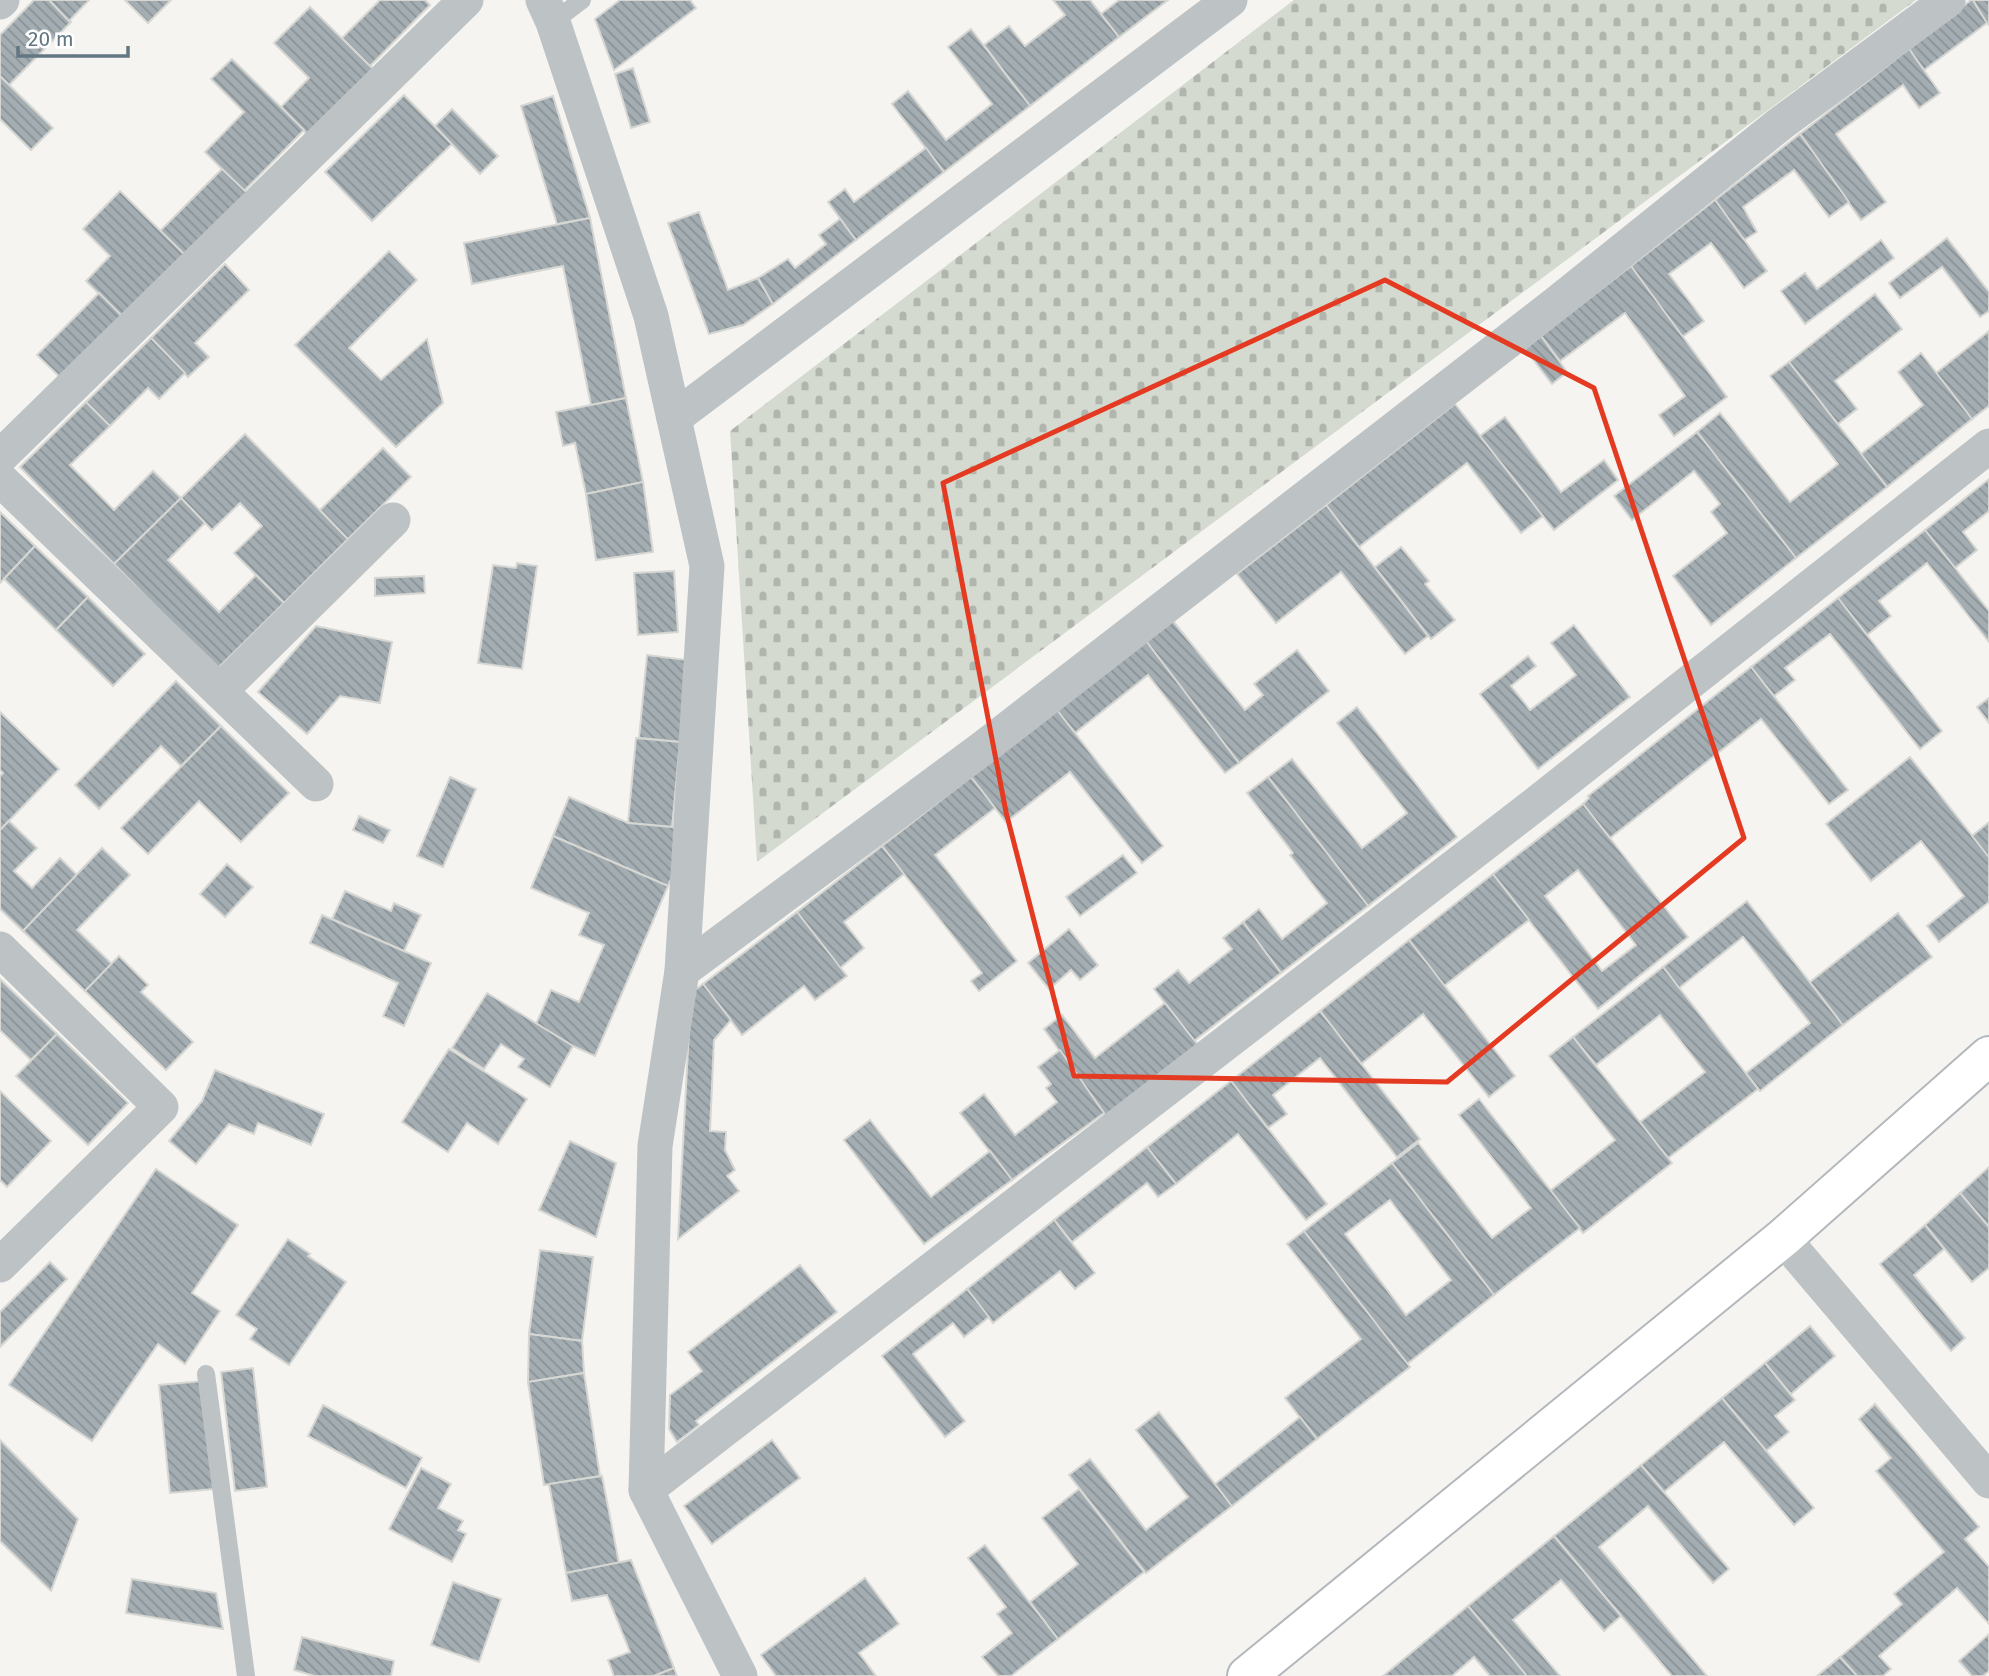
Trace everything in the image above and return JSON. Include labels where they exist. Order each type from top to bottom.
[{"type":"street","points":[[0,457],[466,0]]},
{"type":"street","points":[[674,418],[1230,0]]},
{"type":"street","points":[[682,971],[983,748],[1557,303],[1780,124],[1948,0]]},
{"type":"street","points":[[548,11],[651,316],[706,566],[682,971],[655,1146],[646,1490],[740,1676]]},
{"type":"street","points":[[646,1490],[1526,812],[1989,446]]},
{"type":"street","points":[[0,479],[316,784]]},
{"type":"street","points":[[220,691],[393,520]]},
{"type":"street","points":[[0,949],[161,1107],[0,1265]]},
{"type":"street","points":[[1247,1676],[1783,1238],[1989,1056]]},
{"type":"street","points":[[1783,1238],[1989,1481]]},
{"type":"lane","points":[[548,11],[582,0]]},
{"type":"lane","points":[[206,1374],[246,1676]]},
{"type":"highlighted area","points":[[1385,280],[1594,388],[1744,838],[1447,1082],[1074,1076],[1006,812],[943,483]]},
{"type":"green space","points":[[1294,0],[1916,0],[757,862],[730,431]]},
{"type":"building","points":[[34,0],[49,0],[71,22],[9,85],[0,76],[0,35]]},
{"type":"building","points":[[49,0],[89,0],[69,21]]},
{"type":"building","points":[[125,0],[171,0],[148,23]]},
{"type":"building","points":[[380,0],[425,0],[430,5],[370,66],[342,38]]},
{"type":"building","points":[[620,0],[690,0],[696,8],[614,70],[595,19]]},
{"type":"building","points":[[1053,0],[1090,0],[1119,37],[1030,106],[984,45],[1009,26],[1025,46],[1065,15]]},
{"type":"building","points":[[1119,0],[1168,0],[1119,37],[1101,14]]},
{"type":"building","points":[[1971,0],[1987,23],[1924,70],[1909,49]]},
{"type":"building","points":[[1973,0],[1989,0],[1989,25],[1987,23]]},
{"type":"building","points":[[310,7],[373,69],[308,135],[281,107],[309,78],[274,43]]},
{"type":"building","points":[[971,29],[1030,106],[944,172],[892,104],[908,91],[946,140],[992,104],[948,47]]},
{"type":"building","points":[[1909,49],[1940,93],[1919,108],[1903,85],[1836,134],[1886,202],[1861,220],[1800,134]]},
{"type":"building","points":[[232,59],[304,130],[244,191],[205,152],[244,112],[211,79]]},
{"type":"building","points":[[633,68],[650,122],[631,128],[615,74]]},
{"type":"building","points":[[0,76],[53,128],[31,150],[0,119]]},
{"type":"building","points":[[404,95],[452,144],[372,221],[325,172]]},
{"type":"building","points":[[553,96],[590,218],[557,224],[521,106]]},
{"type":"building","points":[[452,109],[498,156],[480,174],[435,126]]},
{"type":"building","points":[[1800,134],[1849,202],[1829,217],[1794,170],[1743,207],[1757,232],[1744,240],[1715,200]]},
{"type":"building","points":[[926,148],[944,172],[856,240],[828,202],[845,189],[854,202]]},
{"type":"building","points":[[222,169],[247,193],[185,255],[160,231]]},
{"type":"building","points":[[120,191],[185,255],[124,318],[86,281],[110,256],[83,229]]},
{"type":"building","points":[[1715,200],[1767,271],[1744,288],[1711,243],[1669,274],[1704,321],[1682,337],[1631,266]]},
{"type":"building","points":[[699,212],[728,290],[758,278],[773,304],[743,325],[709,334],[668,223]]},
{"type":"building","points":[[590,218],[626,398],[591,405],[563,266],[472,284],[464,243]]},
{"type":"building","points":[[840,219],[856,240],[773,304],[758,278],[788,259],[795,268],[826,244],[819,235]]},
{"type":"building","points":[[1947,238],[1989,292],[1989,311],[1980,317],[1942,267],[1900,298],[1889,283]]},
{"type":"building","points":[[1881,240],[1894,258],[1805,324],[1781,291],[1805,273],[1817,289]]},
{"type":"building","points":[[389,251],[417,280],[349,348],[381,380],[427,339],[443,403],[396,447],[295,345]]},
{"type":"building","points":[[225,264],[249,290],[195,343],[209,357],[188,377],[151,338]]},
{"type":"building","points":[[1631,266],[1727,397],[1674,436],[1659,415],[1685,396],[1625,313],[1560,361],[1541,336]]},
{"type":"building","points":[[99,293],[124,318],[63,380],[37,355]]},
{"type":"building","points":[[1875,294],[1902,329],[1835,381],[1857,409],[1838,424],[1789,362]]},
{"type":"building","points":[[1989,331],[1989,406],[1972,419],[1936,373]]},
{"type":"building","points":[[1541,336],[1567,372],[1552,384],[1525,349]]},
{"type":"building","points":[[151,338],[185,373],[159,399],[148,388],[110,426],[86,402]]},
{"type":"building","points":[[1921,353],[1972,419],[1887,487],[1861,454],[1923,405],[1898,372]]},
{"type":"building","points":[[1789,362],[1887,487],[1796,558],[1697,432],[1720,413],[1790,502],[1838,464],[1770,376]]},
{"type":"building","points":[[626,398],[643,482],[586,494],[575,443],[563,446],[556,412]]},
{"type":"building","points":[[86,402],[110,426],[70,465],[114,510],[153,471],[181,498],[114,564],[20,467]]},
{"type":"building","points":[[1455,404],[1543,516],[1521,533],[1467,463],[1359,547],[1326,505]]},
{"type":"building","points":[[1505,417],[1561,492],[1604,460],[1618,480],[1554,530],[1480,436]]},
{"type":"building","points":[[1697,432],[1796,558],[1711,625],[1673,576],[1727,533],[1711,512],[1720,504],[1694,471],[1632,520],[1614,496]]},
{"type":"building","points":[[245,434],[348,539],[284,603],[234,553],[262,526],[240,503],[212,530],[181,498]]},
{"type":"building","points":[[383,448],[411,477],[348,539],[320,510]]},
{"type":"building","points":[[1989,479],[1989,511],[1963,532],[1977,550],[1955,568],[1925,530]]},
{"type":"building","points":[[643,482],[653,552],[596,560],[586,494]]},
{"type":"building","points":[[181,498],[205,523],[168,560],[219,612],[256,575],[284,603],[217,669],[114,564]]},
{"type":"building","points":[[1326,505],[1428,636],[1405,654],[1341,572],[1276,623],[1237,574]]},
{"type":"building","points":[[0,512],[35,546],[0,583]]},
{"type":"building","points":[[1925,530],[1989,611],[1989,642],[1927,563],[1879,601],[1891,616],[1867,635],[1838,598]]},
{"type":"building","points":[[35,546],[88,597],[56,630],[4,579]]},
{"type":"building","points":[[1401,547],[1429,581],[1425,584],[1455,620],[1431,639],[1375,567]]},
{"type":"building","points":[[517,563],[537,566],[522,669],[478,663],[493,565],[516,568]]},
{"type":"building","points":[[674,571],[678,632],[638,635],[634,573]]},
{"type":"building","points":[[424,576],[425,593],[375,596],[375,578]]},
{"type":"building","points":[[88,597],[145,654],[113,686],[56,630]]},
{"type":"building","points":[[1838,598],[1942,731],[1920,749],[1830,634],[1785,668],[1795,680],[1774,696],[1751,667]]},
{"type":"building","points":[[1173,621],[1245,710],[1263,695],[1254,684],[1297,650],[1329,691],[1239,763],[1146,641]]},
{"type":"building","points":[[1574,625],[1630,697],[1538,769],[1480,694],[1528,656],[1536,666],[1511,686],[1530,710],[1576,675],[1551,643]]},
{"type":"building","points":[[316,626],[392,642],[380,703],[340,696],[307,734],[258,692]]},
{"type":"building","points":[[1146,641],[1239,763],[1225,773],[1148,675],[1075,733],[1057,710]]},
{"type":"building","points":[[647,655],[687,660],[680,742],[639,738]]},
{"type":"building","points":[[1751,667],[1848,790],[1829,804],[1761,719],[1610,838],[1583,804],[1588,796]]},
{"type":"building","points":[[176,681],[221,726],[181,766],[161,746],[99,809],[75,785]]},
{"type":"building","points":[[1989,698],[1989,723],[1977,707]]},
{"type":"building","points":[[1357,707],[1457,837],[1368,906],[1268,777],[1292,759],[1362,848],[1407,813],[1337,723]]},
{"type":"building","points":[[1057,710],[1163,846],[1142,863],[1070,772],[1006,822],[971,777]]},
{"type":"building","points":[[0,712],[59,769],[0,830],[0,776],[3,773],[0,770]]},
{"type":"building","points":[[221,726],[289,793],[241,842],[199,801],[148,854],[121,828]]},
{"type":"building","points":[[636,738],[680,742],[672,827],[628,823]]},
{"type":"building","points":[[1910,757],[1989,857],[1989,902],[1939,942],[1927,926],[1964,896],[1921,841],[1871,881],[1826,824]]},
{"type":"building","points":[[450,777],[476,789],[443,867],[417,856]]},
{"type":"building","points":[[971,777],[995,808],[935,855],[1017,961],[979,991],[971,981],[982,973],[882,846]]},
{"type":"building","points":[[1268,777],[1368,906],[1281,973],[1243,922],[1259,909],[1282,939],[1327,903],[1247,793]]},
{"type":"building","points":[[569,797],[628,823],[672,827],[690,835],[668,886],[553,836]]},
{"type":"building","points":[[1583,804],[1688,937],[1598,1009],[1493,874]],"holes":[[[1578,870],[1636,945],[1602,971],[1545,896]]]},
{"type":"building","points":[[359,816],[390,830],[383,843],[353,830]]},
{"type":"building","points":[[9,821],[37,848],[14,871],[32,888],[60,858],[77,875],[23,931],[0,909],[0,830]]},
{"type":"building","points":[[1989,822],[1989,857],[1972,836]]},
{"type":"building","points":[[553,836],[668,886],[595,1056],[536,1024],[551,990],[579,1002],[604,945],[579,935],[589,913],[531,888]]},
{"type":"building","points":[[882,846],[904,874],[844,922],[864,948],[840,968],[797,912]]},
{"type":"building","points":[[102,848],[130,875],[77,930],[112,964],[85,991],[23,931]]},
{"type":"building","points":[[1123,855],[1137,873],[1080,916],[1066,897]]},
{"type":"building","points":[[227,864],[253,887],[225,917],[200,894]]},
{"type":"building","points":[[1493,874],[1529,920],[1444,986],[1409,940]]},
{"type":"building","points":[[345,891],[391,911],[394,903],[421,915],[404,951],[332,919]]},
{"type":"building","points":[[1747,901],[1843,1025],[1760,1091],[1746,1073],[1810,1023],[1743,937],[1679,988],[1663,967]]},
{"type":"building","points":[[797,912],[847,976],[815,1000],[804,986],[742,1035],[703,984]]},
{"type":"building","points":[[1898,913],[1932,957],[1843,1025],[1810,982]]},
{"type":"building","points":[[322,915],[431,963],[404,1026],[383,1016],[398,983],[310,943]]},
{"type":"building","points":[[1243,922],[1281,973],[1194,1041],[1154,989],[1178,970],[1189,983],[1232,949],[1223,938]]},
{"type":"building","points":[[1069,929],[1098,965],[1080,980],[1071,970],[1049,989],[1028,963]]},
{"type":"building","points":[[1409,940],[1515,1076],[1489,1097],[1423,1014],[1361,1064],[1320,1011]]},
{"type":"building","points":[[119,956],[148,985],[141,992],[193,1042],[166,1070],[85,991]]},
{"type":"building","points":[[1663,967],[1758,1089],[1668,1158],[1640,1122],[1705,1072],[1660,1015],[1596,1065],[1573,1037]]},
{"type":"building","points":[[0,979],[57,1034],[31,1060],[0,1030]]},
{"type":"building","points":[[703,984],[731,1020],[714,1040],[710,1131],[726,1132],[725,1150],[735,1170],[727,1176],[739,1191],[678,1239],[691,993]]},
{"type":"building","points":[[487,993],[573,1046],[550,1087],[518,1067],[524,1059],[501,1044],[484,1069],[452,1048]]},
{"type":"building","points":[[1165,1003],[1198,1045],[1106,1116],[1044,1029],[1062,1015],[1095,1058]]},
{"type":"building","points":[[1320,1011],[1420,1139],[1397,1157],[1320,1058],[1273,1095],[1287,1114],[1268,1128],[1231,1081]]},
{"type":"building","points":[[57,1034],[128,1103],[88,1145],[16,1076]]},
{"type":"building","points":[[1573,1037],[1672,1163],[1583,1233],[1550,1191],[1615,1140],[1549,1056]]},
{"type":"building","points":[[449,1049],[527,1099],[498,1144],[467,1123],[448,1152],[402,1122]]},
{"type":"building","points":[[1060,1050],[1104,1113],[1012,1180],[960,1113],[984,1094],[1015,1135],[1057,1102],[1046,1088],[1051,1084],[1038,1067]]},
{"type":"building","points":[[215,1070],[324,1114],[311,1145],[258,1123],[254,1134],[229,1124],[196,1164],[169,1141],[202,1101]]},
{"type":"building","points":[[1231,1081],[1327,1204],[1306,1220],[1238,1134],[1176,1184],[1147,1147]]},
{"type":"building","points":[[0,1091],[51,1141],[7,1187],[0,1180]]},
{"type":"building","points":[[1479,1099],[1580,1228],[1494,1295],[1392,1163],[1418,1143],[1492,1238],[1531,1208],[1459,1115]]},
{"type":"building","points":[[870,1120],[931,1197],[990,1151],[1012,1180],[924,1244],[844,1140]]},
{"type":"building","points":[[570,1141],[616,1163],[596,1237],[539,1210]]},
{"type":"building","points":[[1147,1147],[1176,1184],[1158,1197],[1147,1183],[1072,1242],[1054,1220]]},
{"type":"building","points":[[1392,1163],[1494,1295],[1407,1364],[1304,1231]],"holes":[[[1390,1200],[1451,1280],[1406,1315],[1345,1234]]]},
{"type":"building","points":[[1989,1167],[1989,1227],[1960,1193]]},
{"type":"building","points":[[156,1169],[238,1225],[192,1293],[220,1311],[185,1364],[158,1344],[92,1441],[9,1385]]},
{"type":"building","points":[[1960,1193],[1989,1227],[1989,1268],[1972,1282],[1925,1225]]},
{"type":"building","points":[[1054,1220],[1095,1273],[1075,1289],[1060,1271],[993,1323],[967,1289]]},
{"type":"building","points":[[1925,1225],[1944,1249],[1914,1275],[1965,1338],[1951,1351],[1880,1264]]},
{"type":"building","points":[[1304,1231],[1410,1367],[1317,1439],[1285,1398],[1361,1339],[1287,1244]]},
{"type":"building","points":[[288,1239],[346,1282],[289,1365],[250,1339],[257,1329],[236,1315]]},
{"type":"building","points":[[540,1250],[593,1257],[582,1341],[529,1334]]},
{"type":"building","points":[[50,1262],[67,1279],[0,1347],[0,1312]]},
{"type":"building","points":[[800,1265],[837,1312],[696,1421],[699,1425],[677,1442],[669,1429],[670,1395],[702,1371],[688,1352]]},
{"type":"building","points":[[967,1289],[989,1317],[964,1337],[953,1323],[913,1354],[965,1421],[945,1437],[882,1356]]},
{"type":"building","points":[[1810,1326],[1835,1356],[1791,1394],[1765,1363]]},
{"type":"building","points":[[529,1334],[582,1341],[584,1373],[528,1382]]},
{"type":"building","points":[[1765,1363],[1795,1400],[1775,1416],[1789,1432],[1766,1451],[1722,1398]]},
{"type":"building","points":[[253,1368],[267,1487],[235,1491],[221,1372]]},
{"type":"building","points":[[584,1373],[600,1476],[544,1485],[528,1382]]},
{"type":"building","points":[[203,1381],[214,1489],[170,1493],[159,1385]]},
{"type":"building","points":[[1722,1398],[1814,1508],[1794,1525],[1724,1442],[1664,1492],[1641,1465]]},
{"type":"building","points":[[1875,1404],[1979,1527],[1965,1539],[1989,1567],[1989,1624],[1957,1588],[1879,1656],[1891,1669],[1883,1676],[1857,1676],[1840,1657],[1902,1604],[1894,1594],[1944,1552],[1876,1471],[1891,1458],[1859,1419]]},
{"type":"building","points":[[323,1405],[422,1458],[406,1488],[308,1436]]},
{"type":"building","points":[[1159,1412],[1232,1506],[1146,1573],[1069,1475],[1090,1459],[1146,1530],[1188,1497],[1136,1430]]},
{"type":"building","points":[[1300,1417],[1317,1439],[1232,1506],[1215,1484]]},
{"type":"building","points":[[0,1440],[78,1519],[51,1591],[0,1541]]},
{"type":"building","points":[[772,1440],[800,1478],[712,1544],[684,1506]]},
{"type":"building","points":[[1641,1465],[1729,1569],[1713,1583],[1648,1506],[1599,1547],[1707,1676],[1672,1676],[1554,1536]]},
{"type":"building","points":[[421,1468],[451,1484],[438,1508],[463,1521],[458,1530],[466,1534],[452,1562],[389,1529]]},
{"type":"building","points":[[602,1476],[619,1563],[566,1573],[549,1484]]},
{"type":"building","points":[[1079,1489],[1144,1572],[1058,1639],[1030,1602],[1078,1564],[1042,1518]]},
{"type":"building","points":[[1554,1536],[1621,1616],[1604,1631],[1561,1580],[1513,1620],[1560,1676],[1527,1676],[1468,1606]]},
{"type":"building","points":[[985,1545],[1058,1639],[1011,1676],[998,1676],[982,1657],[1012,1633],[997,1614],[1006,1607],[968,1558]]},
{"type":"building","points":[[631,1560],[674,1668],[654,1676],[614,1676],[608,1660],[630,1652],[607,1595],[572,1601],[566,1573]]},
{"type":"building","points":[[865,1578],[899,1624],[859,1653],[876,1676],[776,1676],[761,1655]]},
{"type":"building","points":[[132,1579],[216,1593],[223,1629],[126,1613]]},
{"type":"building","points":[[453,1582],[501,1599],[479,1662],[431,1645]]},
{"type":"building","points":[[1468,1606],[1527,1676],[1490,1676],[1474,1657],[1452,1676],[1383,1676]]},
{"type":"building","points":[[1989,1634],[1989,1671],[1983,1676],[1972,1676],[1959,1661]]},
{"type":"building","points":[[302,1637],[394,1661],[391,1676],[315,1676],[294,1670]]},
{"type":"building","points":[[1840,1657],[1857,1676],[1817,1676]]},
{"type":"building","points":[[674,1668],[677,1676],[654,1676]]}]
